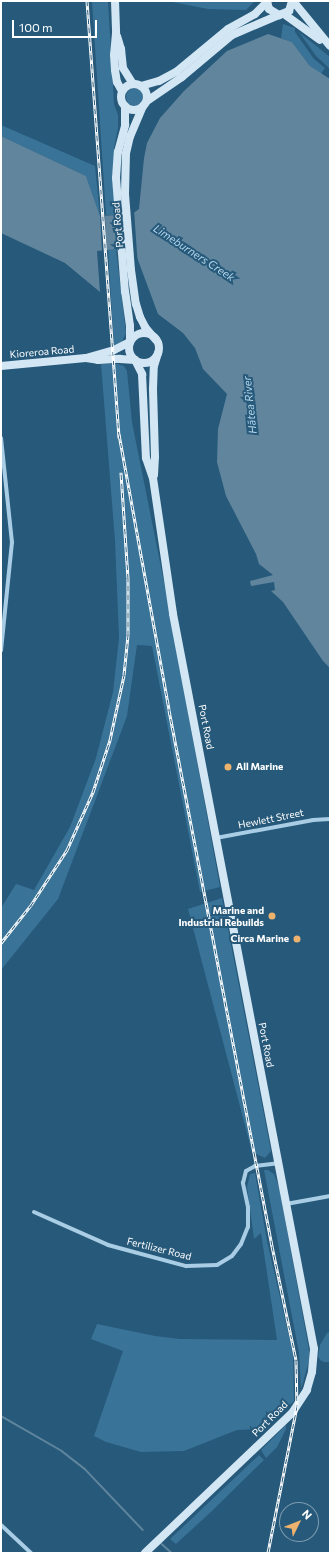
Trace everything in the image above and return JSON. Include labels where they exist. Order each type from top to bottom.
[{"type":"main road","points":[[115,1],[116,33],[114,54],[117,82],[122,91],[122,101],[125,106],[134,110],[145,104],[174,82],[232,35],[281,15],[291,8],[293,1]]},
{"type":"main road","points":[[122,91],[126,86],[133,84],[142,86],[159,81],[176,72],[228,29],[255,14],[267,1],[272,12],[298,23],[330,47]]},
{"type":"main road","points":[[293,1],[330,47]]},
{"type":"main road","points":[[116,33],[121,50],[123,68],[133,84]]},
{"type":"main road","points":[[142,86],[146,93],[145,104]]},
{"type":"main road","name":"Port Road","points":[[121,194],[126,153],[130,136],[145,104]]},
{"type":"main road","name":"Port Road","points":[[125,106],[125,125],[118,152],[127,270],[125,292],[130,326],[130,352],[143,380],[146,458],[153,478],[174,614],[285,1204],[314,1349],[312,1372],[307,1390],[292,1413],[145,1553]]},
{"type":"main road","name":"Port Road","points":[[127,270],[140,317],[145,327],[156,340],[158,348],[154,366],[153,389],[156,457],[153,478]]},
{"type":"main road","points":[[130,342],[136,336],[145,333],[156,340]]},
{"type":"main road","name":"Kioreroa Road","points":[[86,358],[114,350],[130,342]]},
{"type":"main road","points":[[135,360],[139,362],[148,362],[158,353]]},
{"type":"main road","name":"Kioreroa Road","points":[[1,366],[86,358],[135,360]]},
{"type":"street","points":[[1,438],[12,542],[1,650]]},
{"type":"street","name":"Hewlett Street","points":[[216,838],[313,820],[330,819]]},
{"type":"street","name":"Fertilizer Road","points":[[34,1212],[108,1245],[186,1266],[217,1265],[232,1256],[241,1244],[248,1227],[248,1207],[243,1183],[246,1172],[255,1166],[278,1163]]},
{"type":"street","points":[[285,1204],[330,1196]]},
{"type":"street","points":[[1,1525],[31,1553]]},
{"type":"shaded area","points":[[92,1],[108,1],[114,104],[118,115],[118,128],[114,148],[114,215],[106,215]]},
{"type":"shaded area","points":[[167,1],[255,1],[246,10],[208,9]]},
{"type":"shaded area","points":[[283,24],[295,28],[295,32],[314,59],[325,68],[321,74],[310,66],[292,42],[281,38]]},
{"type":"shaded area","points":[[299,32],[330,57],[330,69],[316,56]]},
{"type":"shaded area","points":[[135,88],[141,91],[144,97],[141,103],[135,106],[129,103],[126,97],[129,91]]},
{"type":"shaded area","points":[[1,125],[95,166],[100,216],[86,176],[1,136]]},
{"type":"shaded area","points":[[108,249],[116,249],[126,333],[121,344],[114,349]]},
{"type":"shaded area","points":[[101,364],[118,364],[124,366],[127,371],[132,422],[167,597],[220,887],[200,892],[152,646],[137,645],[127,716],[58,899],[1,970],[1,908],[16,884],[34,890],[70,827],[96,758],[113,692],[119,638],[115,541]]},
{"type":"shaded area","points":[[222,898],[271,1151],[265,1158],[252,1152],[188,909]]},
{"type":"shaded area","points":[[264,1170],[268,1170],[274,1174],[279,1187],[308,1344],[310,1358],[301,1389],[299,1353]]},
{"type":"shaded area","points":[[255,1173],[267,1241],[293,1353],[294,1401],[266,1429],[237,1430],[184,1451],[141,1452],[106,1442],[94,1436],[123,1351],[91,1339],[97,1324],[155,1336],[180,1339],[277,1340],[261,1233],[254,1239],[247,1187],[250,1174]]},
{"type":"shaded area","points":[[330,1332],[330,1362],[324,1362],[320,1360],[318,1356],[320,1345],[327,1333]]},
{"type":"shaded area","points":[[286,1425],[286,1429],[277,1447],[266,1458],[261,1450]]},
{"type":"shaded area","points":[[259,1455],[264,1460],[212,1511],[176,1544],[170,1539]]},
{"type":"water","points":[[268,34],[292,42],[310,66],[330,79],[330,668],[323,661],[283,602],[271,591],[275,590],[274,582],[251,586],[250,581],[273,575],[259,564],[256,554],[226,496],[217,462],[218,429],[227,394],[203,369],[195,348],[183,333],[158,314],[135,252],[116,249],[97,251],[100,292],[65,263],[1,233],[1,136],[86,176],[100,216],[132,214],[139,209],[147,143],[160,118],[184,91],[227,51]]},
{"type":"pier","points":[[134,210],[138,267],[133,254],[118,251],[114,213],[131,212]]},
{"type":"pier","points":[[100,214],[105,214],[106,251],[102,252]]},
{"type":"waterway","points":[[1,1416],[62,1451],[85,1469],[143,1530]]},
{"type":"waterway","points":[[162,1544],[172,1553]]},
{"type":"railway","points":[[87,1],[119,438]]},
{"type":"railway","points":[[119,434],[169,710],[272,1246],[296,1360],[297,1406],[268,1553]]},
{"type":"railway","points":[[1,943],[31,905],[67,850],[93,792],[110,740],[124,675],[128,635],[128,578],[121,472]]},
{"type":"place","name":"All Marine","points":[[228,767]]},
{"type":"place","name":"Marine and Industrial Rebuilds","points":[[272,916]]},
{"type":"place","name":"Circa Marine","points":[[297,939]]},
{"type":"water label","name":"Limeburners Creek","points":[[194,253]]},
{"type":"water label","name":"Hātea River","points":[[250,405]]}]
